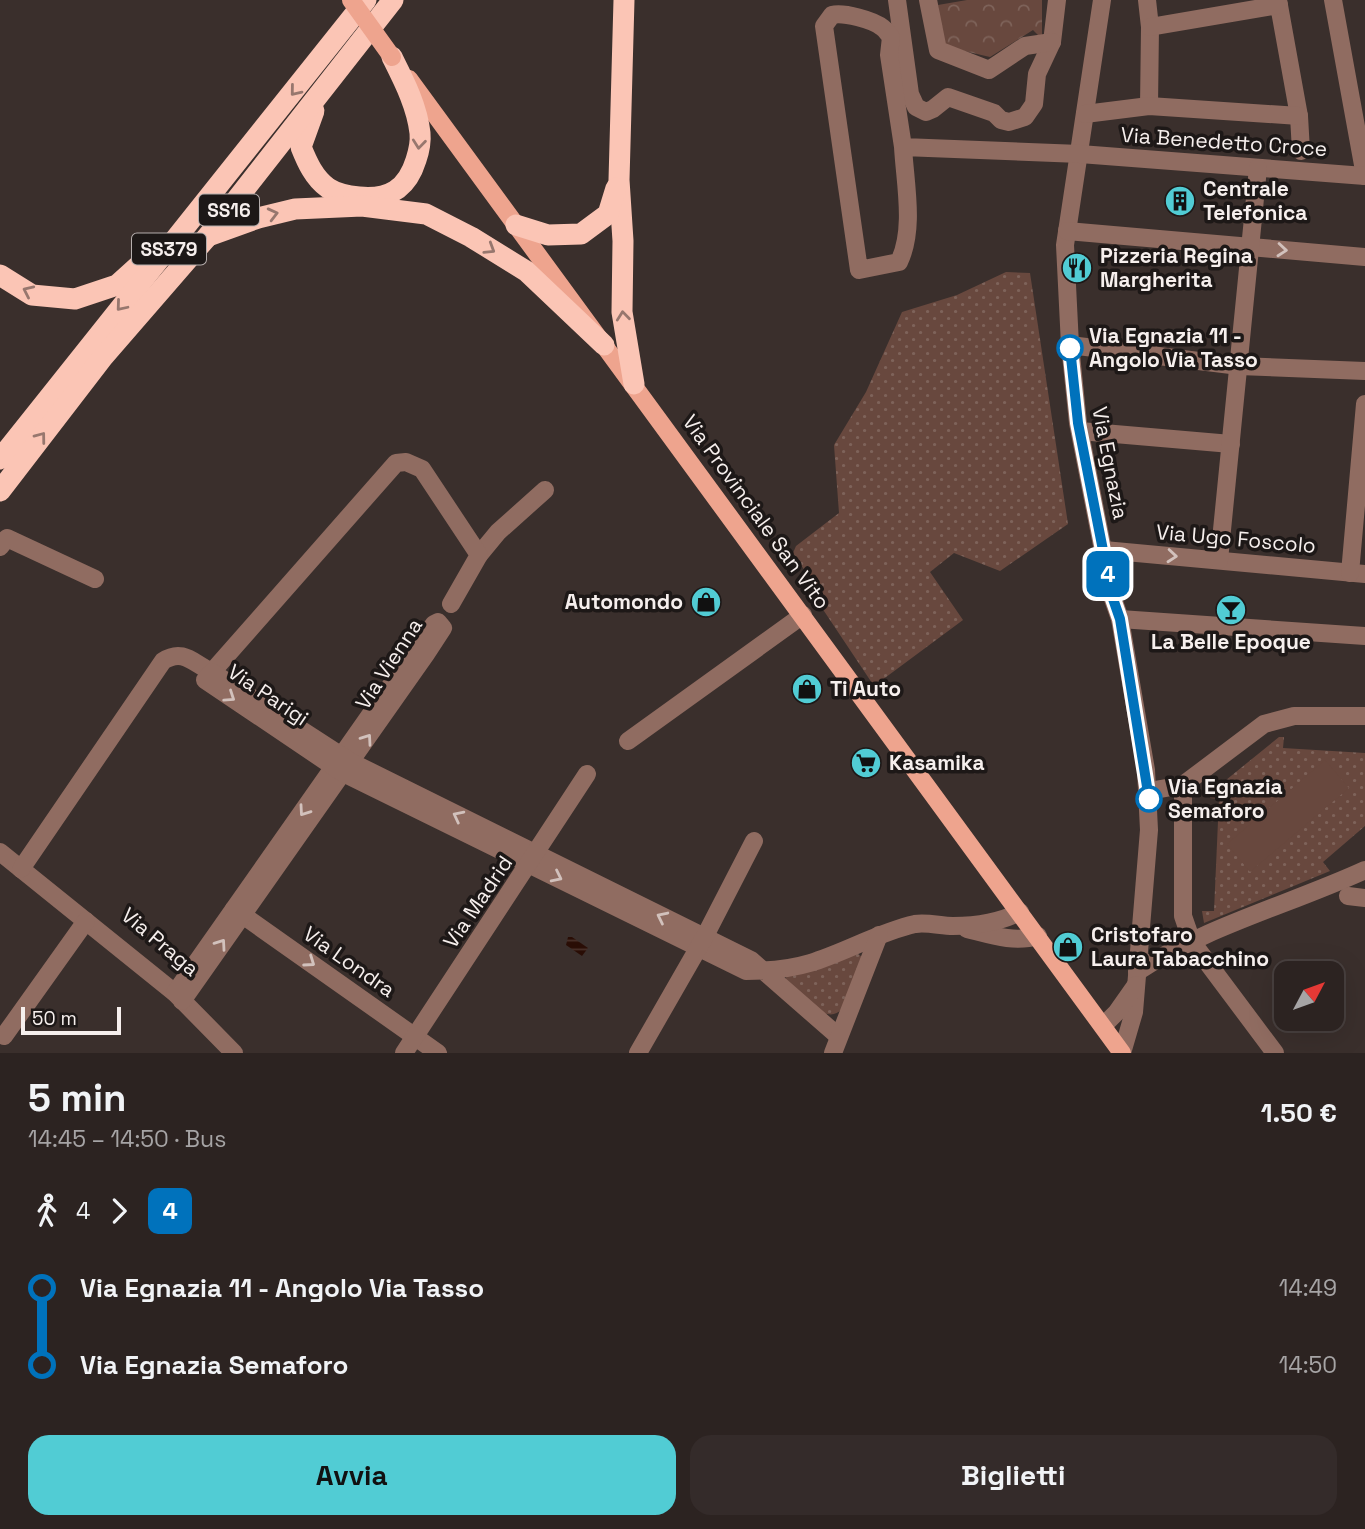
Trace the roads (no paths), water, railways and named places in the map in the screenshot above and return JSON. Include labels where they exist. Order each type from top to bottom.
[{"type":"highway","name":"SS379","points":[[0,459],[366,0]]},
{"type":"highway","name":"SS16","points":[[0,491],[103,357],[208,236],[394,0]]},
{"type":"highway","points":[[624,0],[619,180],[623,241],[622,312],[634,384]]},
{"type":"highway","points":[[348,58],[314,112],[301,147],[310,168],[327,187],[350,196],[375,199],[390,194],[412,175],[420,146],[420,134],[409,90],[392,57]]},
{"type":"highway","points":[[0,275],[32,295],[75,299],[117,285],[163,243],[254,133],[267,125]]},
{"type":"highway","points":[[516,225],[548,234],[580,234],[608,214],[619,180]]},
{"type":"highway","points":[[208,236],[258,218],[295,209],[362,206],[426,214],[471,237],[526,271],[604,345]]},
{"type":"main road","name":"Via Provinciale San Vito","points":[[351,0],[1122,1053]]},
{"type":"street","points":[[897,0],[910,94],[916,107],[926,112],[947,97],[993,113],[1001,120],[1009,122],[1025,117],[1034,104],[1037,74],[1052,42],[1056,0]]},
{"type":"street","points":[[929,0],[938,50],[989,71],[1025,46],[1052,42]]},
{"type":"street","name":"Via Egnazia","points":[[1102,0],[1065,245],[1070,345],[1080,431],[1112,596],[1120,619],[1149,791],[1149,830],[1134,1012],[1122,1053]]},
{"type":"street","points":[[1147,0],[1150,27],[1149,106]]},
{"type":"street","points":[[1333,0],[1365,176]]},
{"type":"street","points":[[1150,27],[1279,3],[1299,116],[1301,151]]},
{"type":"street","points":[[840,12],[876,23],[891,37],[889,55],[903,147],[907,207],[905,250],[899,262],[859,270],[824,26],[832,15],[840,12]]},
{"type":"street","points":[[1085,114],[1149,106],[1299,116]]},
{"type":"street","name":"Via Benedetto Croce","points":[[903,147],[1080,154],[1365,176]]},
{"type":"street","points":[[1219,559],[1258,168]]},
{"type":"street","points":[[1067,231],[1365,257]]},
{"type":"street","points":[[1070,345],[1238,366],[1365,371]]},
{"type":"street","points":[[1357,573],[1365,404]]},
{"type":"street","points":[[1080,431],[1231,444]]},
{"type":"street","points":[[212,672],[396,463],[406,462],[422,469],[479,555]]},
{"type":"street","points":[[451,604],[479,555],[498,532],[545,490]]},
{"type":"street","points":[[0,547],[7,538],[95,579]]},
{"type":"street","name":"Via Ugo Foscolo","points":[[1104,550],[1357,573]]},
{"type":"street","points":[[628,741],[803,615]]},
{"type":"street","points":[[1120,619],[1365,636]]},
{"type":"street","name":"Via Vienna","points":[[181,993],[343,765],[426,654],[443,628],[441,624],[434,624],[343,765]]},
{"type":"street","name":"Via Parigi","points":[[28,874],[163,661],[172,655],[181,655],[212,672],[343,765],[701,943],[751,960],[765,971],[835,1044]]},
{"type":"street","points":[[1149,791],[1183,785],[1264,724],[1294,716],[1365,716]]},
{"type":"street","name":"Via Madrid","points":[[404,1053],[587,774]]},
{"type":"street","points":[[1183,785],[1183,916],[1192,942],[1275,1053]]},
{"type":"street","points":[[638,1053],[701,943],[754,841]]},
{"type":"street","name":"Via Praga","points":[[0,852],[181,993],[234,1053]]},
{"type":"street","points":[[1103,1026],[1117,1012],[1137,979],[1158,958],[1365,870]]},
{"type":"street","name":"Via Praga","points":[[28,874],[56,887],[181,993],[246,1053]]},
{"type":"street","name":"Via Londra","points":[[238,911],[438,1053]]},
{"type":"street","points":[[954,926],[1003,920],[1020,912]]},
{"type":"street","points":[[4,1036],[86,921]]},
{"type":"street","points":[[765,971],[809,963],[879,935],[918,923],[954,926],[1008,939],[1026,940],[1038,936]]},
{"type":"street","points":[[835,1044],[879,935]]},
{"type":"place","name":"Centrale Telefonica","points":[[1180,201]]},
{"type":"place","name":"Pizzeria Regina Margherita","points":[[1077,268]]},
{"type":"place","name":"Via Egnazia 11 - Angolo Via Tasso","points":[[1070,348]]},
{"type":"place","name":"Automondo","points":[[706,602]]},
{"type":"place","name":"La Belle Epoque","points":[[1231,610]]},
{"type":"place","name":"Ti Auto","points":[[807,689]]},
{"type":"place","name":"Kasamika","points":[[866,763]]},
{"type":"place","name":"Via Egnazia Semaforo","points":[[1149,799]]},
{"type":"place","name":"Cristofaro Laura Tabacchino","points":[[1068,947]]}]
